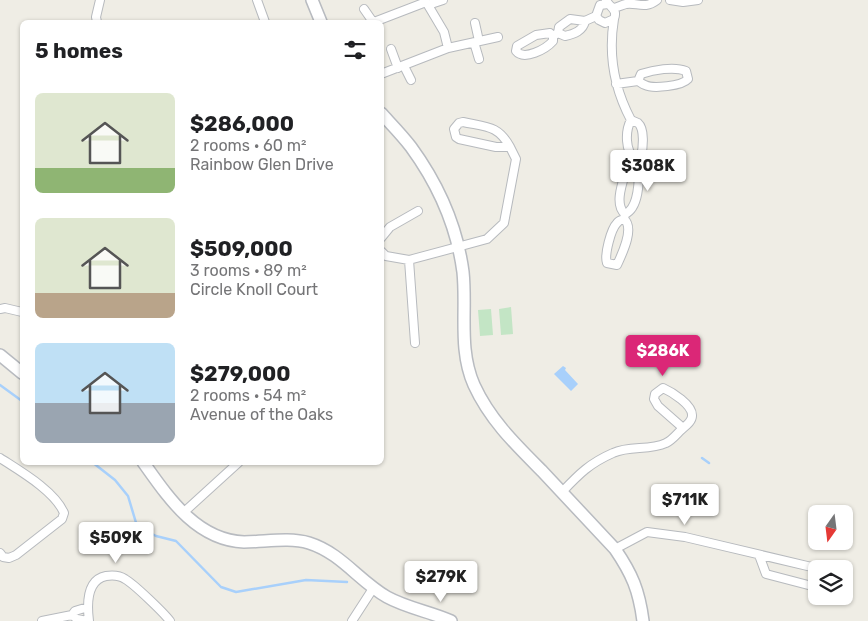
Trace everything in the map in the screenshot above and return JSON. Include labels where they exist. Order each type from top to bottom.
[{"type":"street","points":[[97,20],[100,0]]},
{"type":"street","points":[[257,0],[265,20]]},
{"type":"street","points":[[312,0],[320,20]]},
{"type":"street","points":[[378,20],[426,2],[443,0]]},
{"type":"street","points":[[596,16],[599,3],[600,5],[628,2],[638,6],[650,4],[657,0]]},
{"type":"street","points":[[670,0],[683,2],[698,0]]},
{"type":"street","points":[[426,2],[444,32],[448,48]]},
{"type":"street","points":[[609,4],[615,16],[612,32],[612,54],[616,84],[631,120],[638,123],[641,128],[642,150],[641,156],[635,162],[627,167],[620,198],[621,207],[625,216],[628,222],[629,227],[617,265],[607,263],[606,254],[613,229],[618,221],[625,216],[630,212],[634,206],[639,169],[635,162],[630,155],[628,146],[627,132],[631,120]]},
{"type":"street","points":[[364,9],[372,20]]},
{"type":"street","points":[[585,21],[581,30],[571,35],[555,34],[559,27],[570,19],[585,21],[596,16]]},
{"type":"street","points":[[596,16],[599,20],[606,23],[612,32]]},
{"type":"street","points":[[606,23],[614,19]]},
{"type":"street","points":[[475,23],[479,59]]},
{"type":"street","points":[[384,73],[448,48],[498,37]]},
{"type":"street","points":[[391,49],[401,67],[412,80]]},
{"type":"street","points":[[616,84],[638,81],[646,86],[653,87],[678,84],[686,82],[688,79],[686,72],[672,70],[647,72],[641,74],[638,81]]},
{"type":"street","points":[[384,116],[396,130],[404,152],[421,164],[451,221],[463,273],[464,337],[467,360],[473,383],[486,409],[498,425],[615,549],[629,570],[636,586],[643,621]]},
{"type":"street","points":[[384,254],[409,260],[487,239],[504,223],[516,159],[504,136],[496,130],[463,122],[459,123],[454,129],[456,137],[459,139],[510,148]]},
{"type":"street","points":[[384,234],[390,227],[418,211]]},
{"type":"street","points":[[409,260],[415,343]]},
{"type":"street","points":[[0,308],[20,312]]},
{"type":"street","points":[[0,355],[20,371]]},
{"type":"street","points":[[562,492],[584,468],[604,457],[629,448],[650,448],[668,443],[683,428],[690,421],[692,416],[690,408],[671,391],[663,388],[656,394],[654,399],[658,406],[683,428]]},
{"type":"street","points":[[0,458],[34,480],[61,507],[64,513],[62,519],[16,555],[9,558],[0,553]]},
{"type":"street","points":[[146,465],[168,497],[182,513],[198,526],[215,535],[243,542],[288,540],[308,542],[329,552],[387,597],[451,621]]},
{"type":"street","points":[[182,513],[236,465]]},
{"type":"street","points":[[615,549],[647,532],[685,538],[808,566]]},
{"type":"street","points":[[759,555],[766,574],[808,585]]},
{"type":"street","points":[[42,621],[72,615],[78,619],[88,621],[89,593],[96,580],[104,576],[115,575],[125,579],[170,621]]},
{"type":"street","points":[[352,621],[374,587]]},
{"type":"street","points":[[72,615],[75,610],[88,607]]},
{"type":"green space","points":[[511,307],[513,334],[501,335],[499,309]]},
{"type":"green space","points":[[491,309],[493,335],[480,336],[478,310]]},
{"type":"water","points":[[563,366],[578,384],[571,391],[554,374]]},
{"type":"waterway","points":[[0,385],[20,400]]},
{"type":"waterway","points":[[702,458],[709,463]]},
{"type":"waterway","points":[[96,465],[115,480],[128,496],[137,526],[156,536],[176,541],[221,587],[236,592],[306,580],[347,582]]}]
